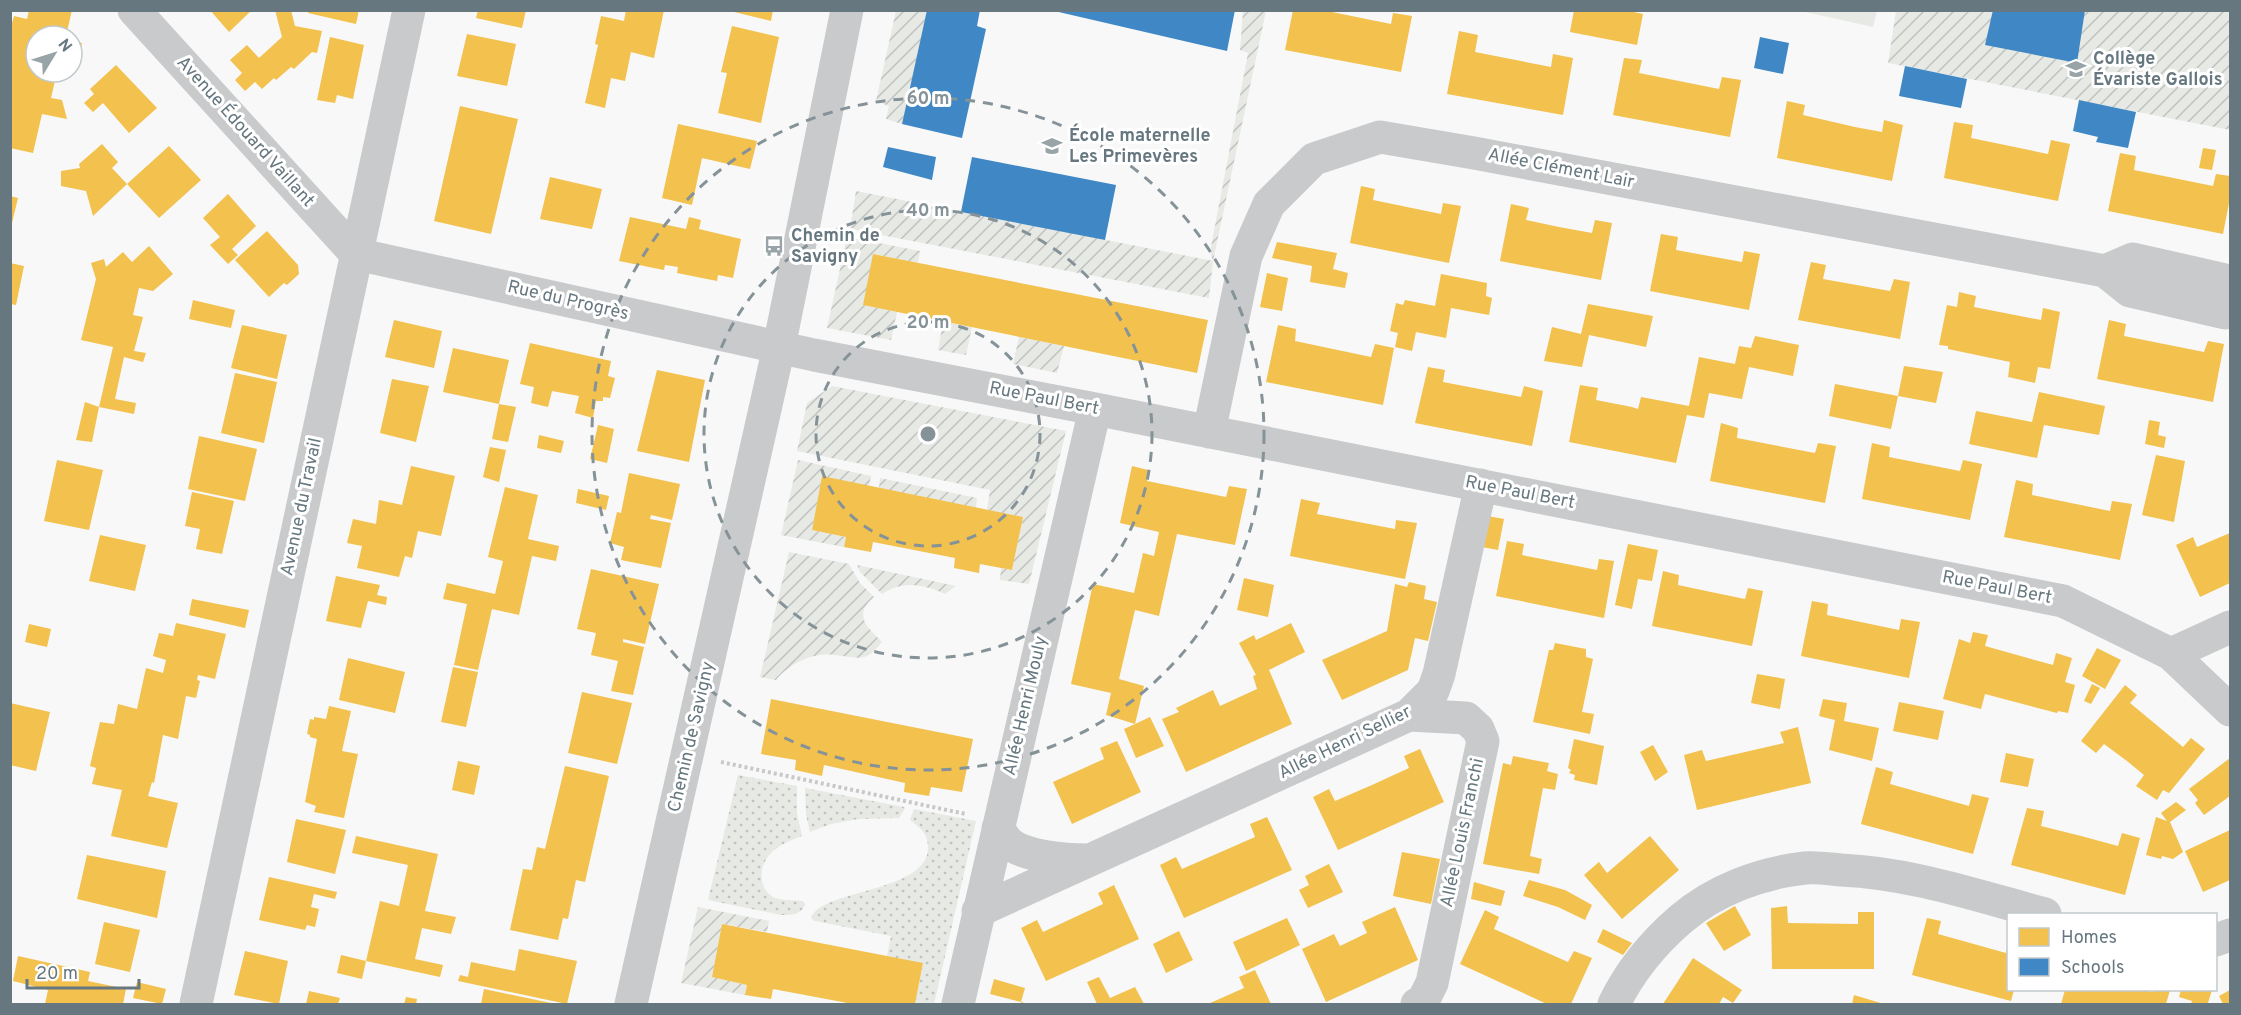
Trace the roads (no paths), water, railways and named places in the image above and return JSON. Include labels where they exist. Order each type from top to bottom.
[{"type":"street","name":"Avenue Édouard Vaillant","points":[[134,10],[356,254]]},
{"type":"street","name":"Avenue du Travail","points":[[196,1005],[409,10]]},
{"type":"street","name":"Chemin de Savigny","points":[[631,1005],[779,347],[847,10]]},
{"type":"street","name":"Allée Clément Lair","points":[[1209,432],[1246,256],[1269,204],[1314,159],[1380,137],[2105,271],[2130,291],[2225,313],[2230,310]]},
{"type":"street","name":"Rue du Progrès","points":[[356,254],[779,347]]},
{"type":"street","points":[[2105,271],[2133,259],[2230,280]]},
{"type":"street","name":"Rue Paul Bert","points":[[779,347],[2063,601],[2171,654],[2230,710]]},
{"type":"street","name":"Allée Henri Mouly","points":[[958,1005],[1095,409]]},
{"type":"street","name":"Allée Henri Sellier","points":[[978,911],[1409,715],[1433,691],[1439,674],[1481,485]]},
{"type":"street","points":[[2171,654],[2230,627]]},
{"type":"street","name":"Allée Louis Franchi","points":[[1409,715],[1466,718],[1478,729],[1483,741],[1429,1003]]},
{"type":"street","name":"Allée Henri Sellier","points":[[998,825],[1010,844],[1036,854],[1063,860],[1091,860]]},
{"type":"street","points":[[1614,1005],[1622,987],[1657,939],[1700,903],[1756,878],[1807,868],[1853,870],[1902,877],[2037,913]]},
{"type":"place","name":"Collège Évariste Gallois","points":[[2076,69]]},
{"type":"place","name":"École maternelle Les Primevères","points":[[1052,146]]},
{"type":"place","name":"Chemin de Savigny","points":[[774,246]]}]
